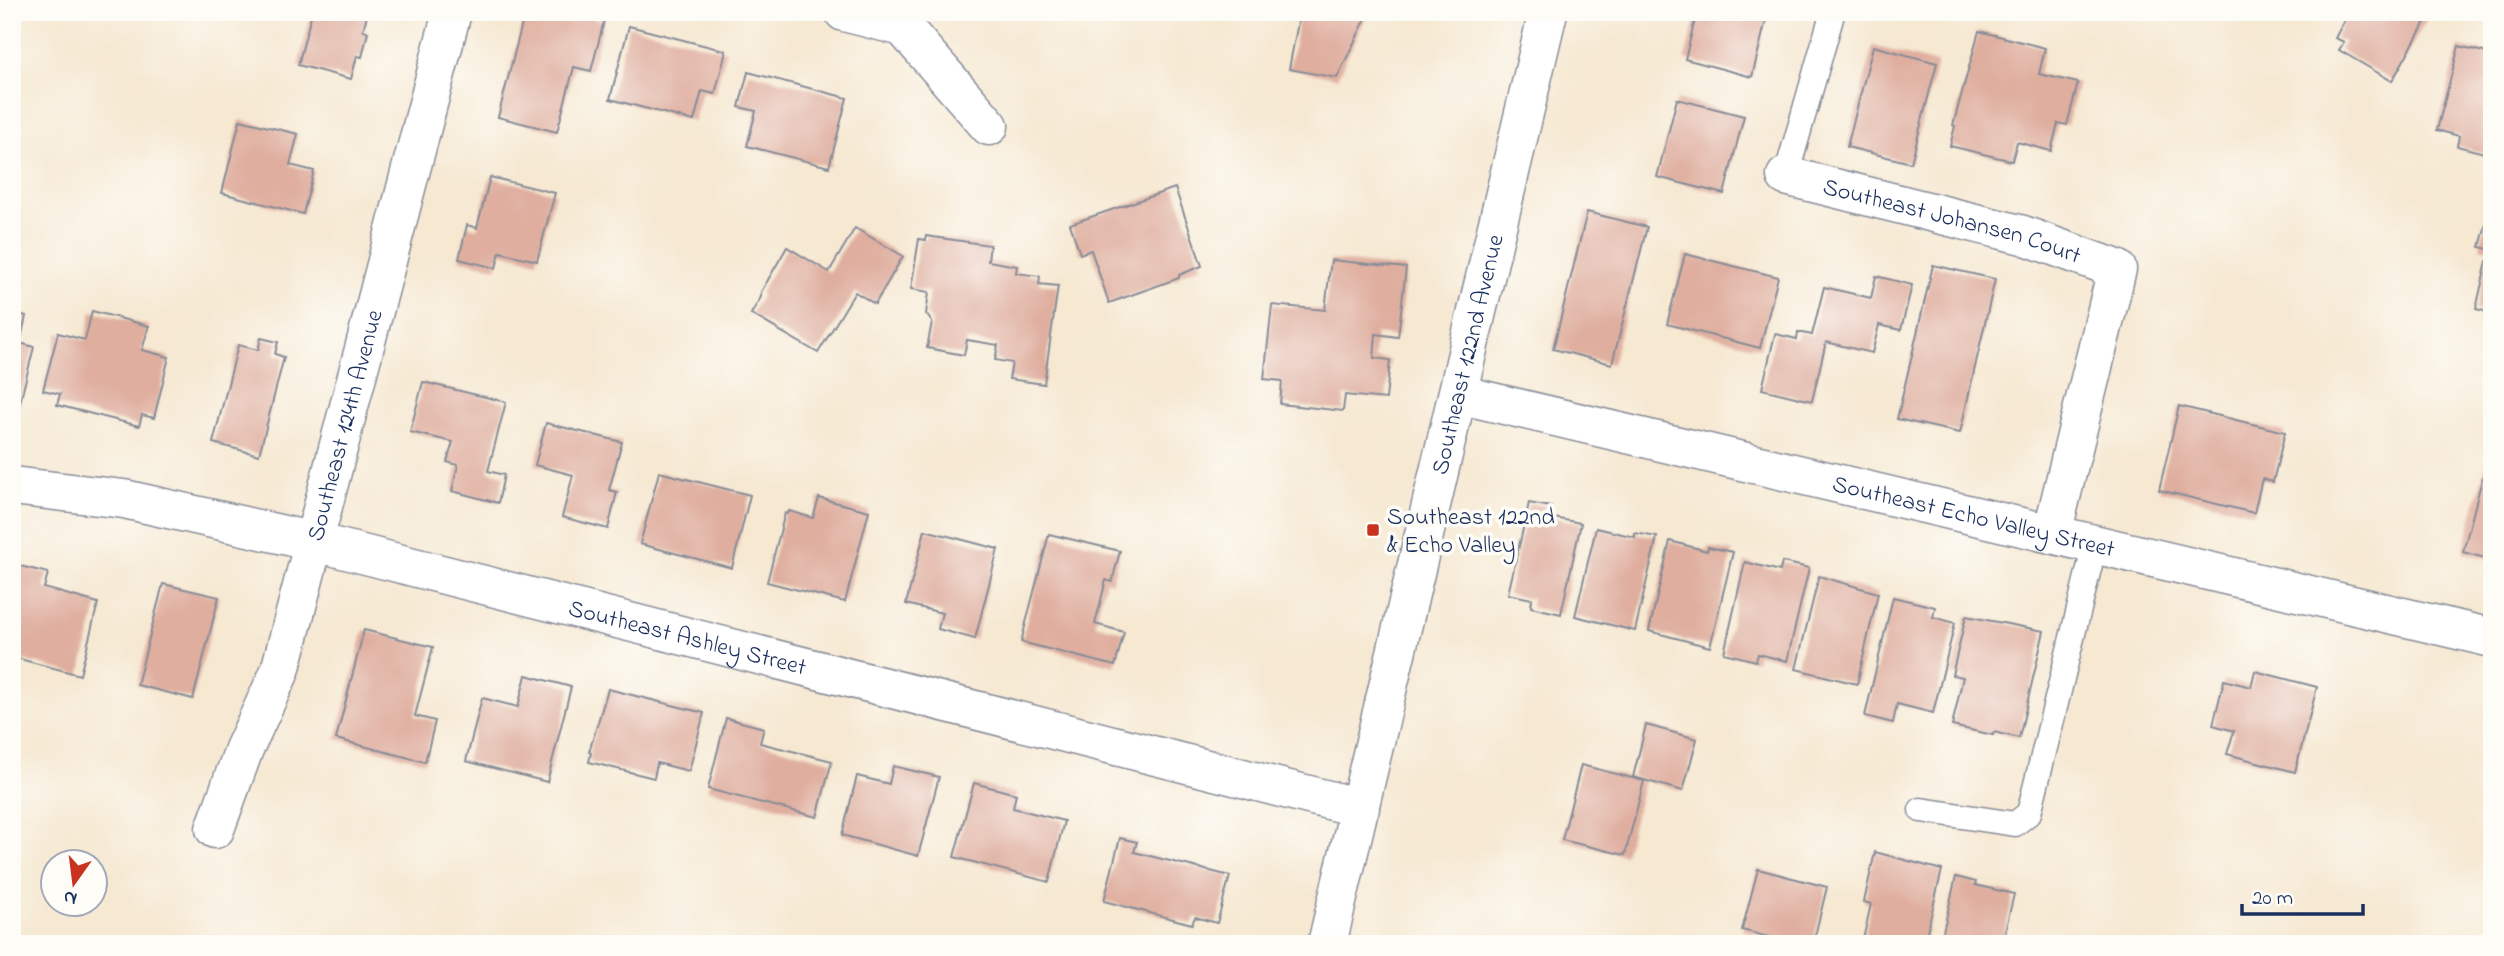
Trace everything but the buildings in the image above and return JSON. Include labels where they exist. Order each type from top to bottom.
[{"type":"street","name":"Southeast 124th Avenue","points":[[215,829],[243,749],[280,671],[316,542],[452,12]]},
{"type":"street","points":[[844,12],[903,27],[989,125]]},
{"type":"street","name":"Southeast 122nd Avenue","points":[[1327,944],[1548,12]]},
{"type":"street","name":"Southeast Johansen Court","points":[[1786,176],[2023,235],[2117,269],[2052,534]]},
{"type":"street","name":"Southeast Echo Valley Street","points":[[1458,394],[2492,638]]},
{"type":"street","name":"Southeast Ashley Street","points":[[12,486],[124,499],[316,542],[1360,808]]},
{"type":"lane","points":[[1786,176],[1831,18]]},
{"type":"lane","points":[[1921,810],[2015,824],[2029,813],[2095,544]]},
{"type":"place","name":"Southeast 122nd & Echo Valley","points":[[1373,530]]}]
